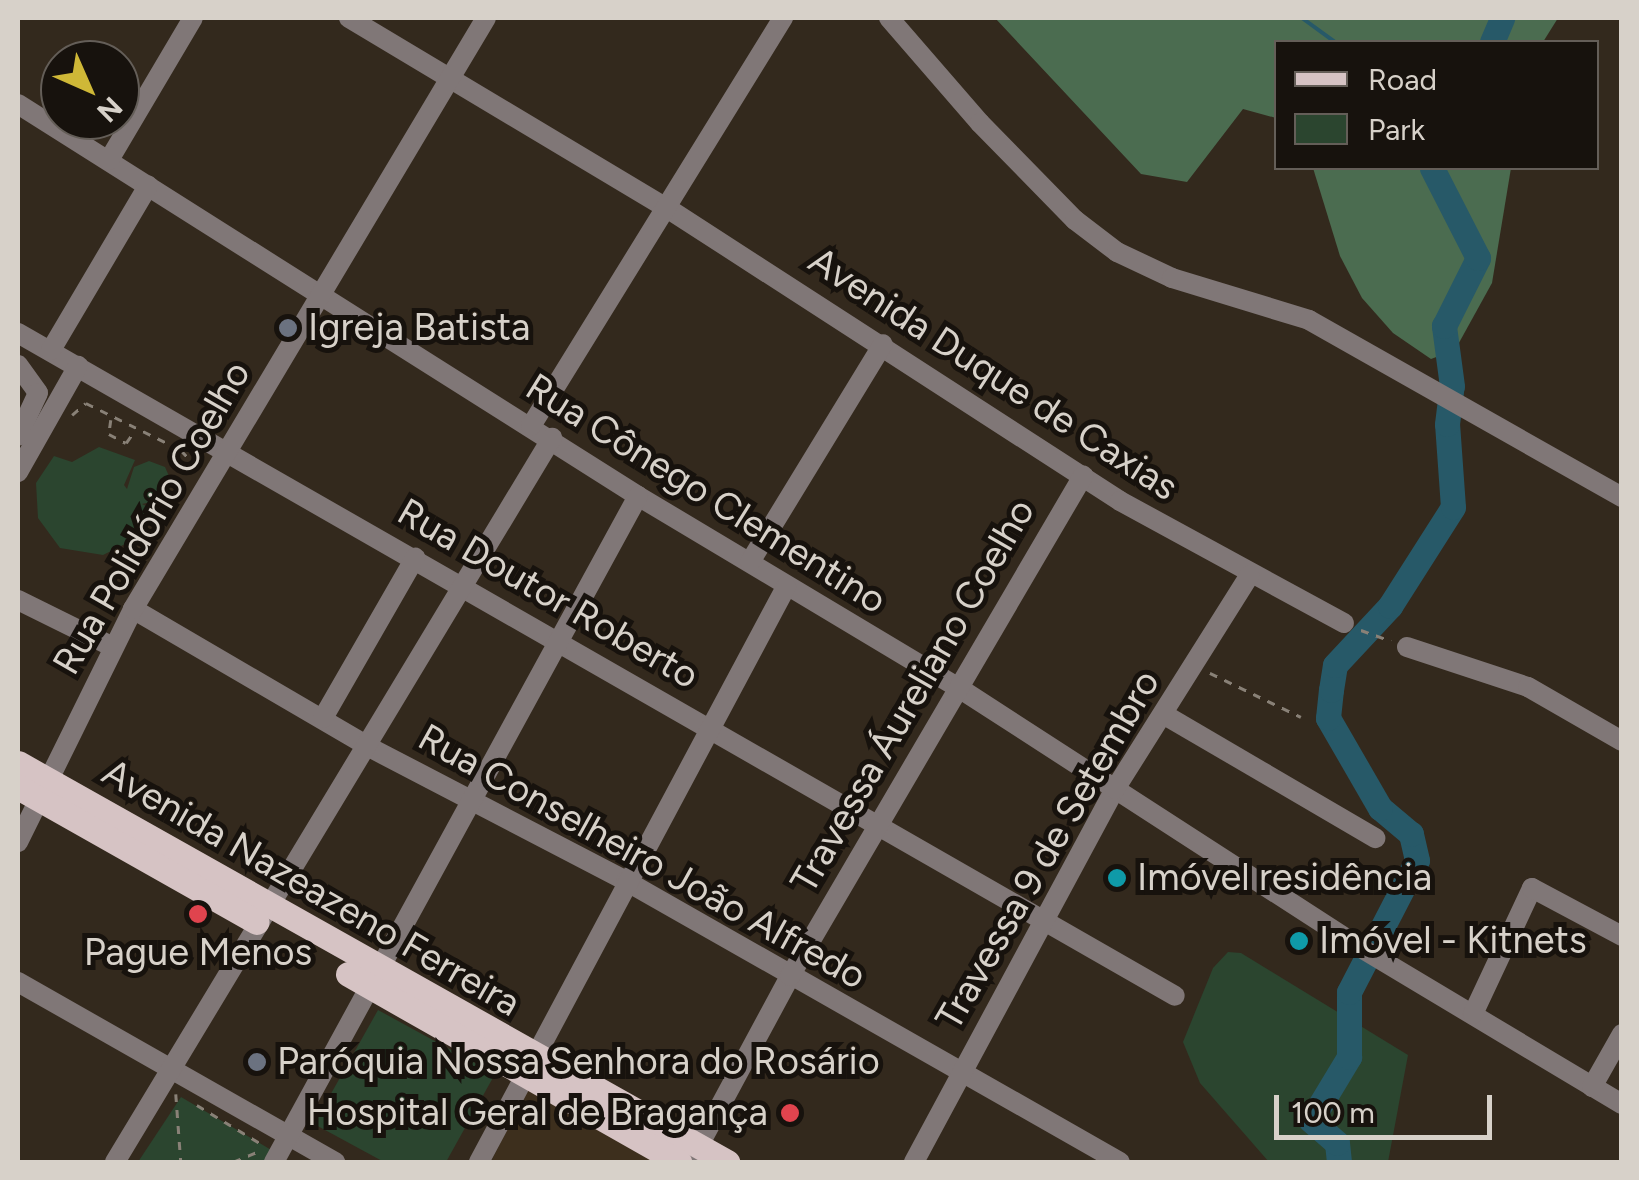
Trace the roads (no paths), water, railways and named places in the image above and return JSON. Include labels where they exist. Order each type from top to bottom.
[{"type":"main road","name":"Avenida Nazeazeno Ferreira","points":[[18,763],[46,791],[689,1157],[726,1162]]},
{"type":"main road","name":"Avenida Nazeazeno Ferreira","points":[[18,786],[46,791]]},
{"type":"street","points":[[109,160],[193,18]]},
{"type":"street","name":"Avenida Duque de Caxias","points":[[349,18],[666,208],[1083,476],[1249,576],[1344,623]]},
{"type":"street","name":"Rua Polidório Coelho","points":[[18,842],[133,609],[486,18]]},
{"type":"street","points":[[531,426],[784,18]]},
{"type":"street","points":[[889,18],[980,123],[1075,220],[1117,252],[1172,278],[1309,320],[1556,456],[1622,497]]},
{"type":"street","name":"Rua Cônego Clementino","points":[[18,104],[320,298],[552,438],[638,496],[960,688],[1356,945],[1473,1014]]},
{"type":"street","points":[[51,350],[148,186]]},
{"type":"street","name":"Rua Doutor Roberto","points":[[18,332],[464,586],[555,642],[711,727],[877,826],[1044,916],[1175,996]]},
{"type":"street","points":[[750,562],[883,344]]},
{"type":"street","points":[[18,365],[38,393],[18,436]]},
{"type":"street","points":[[18,472],[78,366]]},
{"type":"street","points":[[114,1162],[175,1070],[552,438]]},
{"type":"street","name":"Travessa Áureliano Coelho","points":[[689,1157],[790,976],[1083,476]]},
{"type":"street","points":[[274,1162],[638,496]]},
{"type":"street","points":[[323,718],[415,558]]},
{"type":"street","name":"Travessa 9 de Setembro","points":[[914,1162],[1114,788],[1249,576]]},
{"type":"street","points":[[479,1162],[786,587]]},
{"type":"street","points":[[18,600],[113,647]]},
{"type":"street","name":"Rua Conselheiro João Alfredo","points":[[133,609],[367,746],[626,881],[1120,1162]]},
{"type":"street","points":[[1406,647],[1528,687],[1622,741]]},
{"type":"street","points":[[1163,714],[1375,838]]},
{"type":"street","points":[[1622,936],[1532,888],[1473,1014],[1622,1104]]},
{"type":"street","points":[[18,982],[334,1162]]},
{"type":"street","points":[[1592,1086],[1622,1034]]},
{"type":"waterway","points":[[1302,18],[1332,40]]},
{"type":"waterway","points":[[1493,40],[1502,18]]},
{"type":"waterway","points":[[1339,1162],[1337,1143],[1311,1120],[1349,1057],[1349,992],[1417,860],[1411,834],[1380,808],[1328,718],[1331,690],[1335,665],[1390,606],[1453,507],[1447,424],[1452,386],[1444,326],[1478,258],[1433,170]]},
{"type":"place","name":"Igreja Batista","points":[[288,328]]},
{"type":"place","name":"Imóvel residência","points":[[1117,878]]},
{"type":"place","name":"Pague Menos","points":[[198,914]]},
{"type":"place","name":"Imóvel - Kitnets","points":[[1299,941]]},
{"type":"place","name":"Paróquia Nossa Senhora do Rosário","points":[[257,1062]]},
{"type":"place","name":"Hospital Geral de Bragança","points":[[790,1113]]}]
